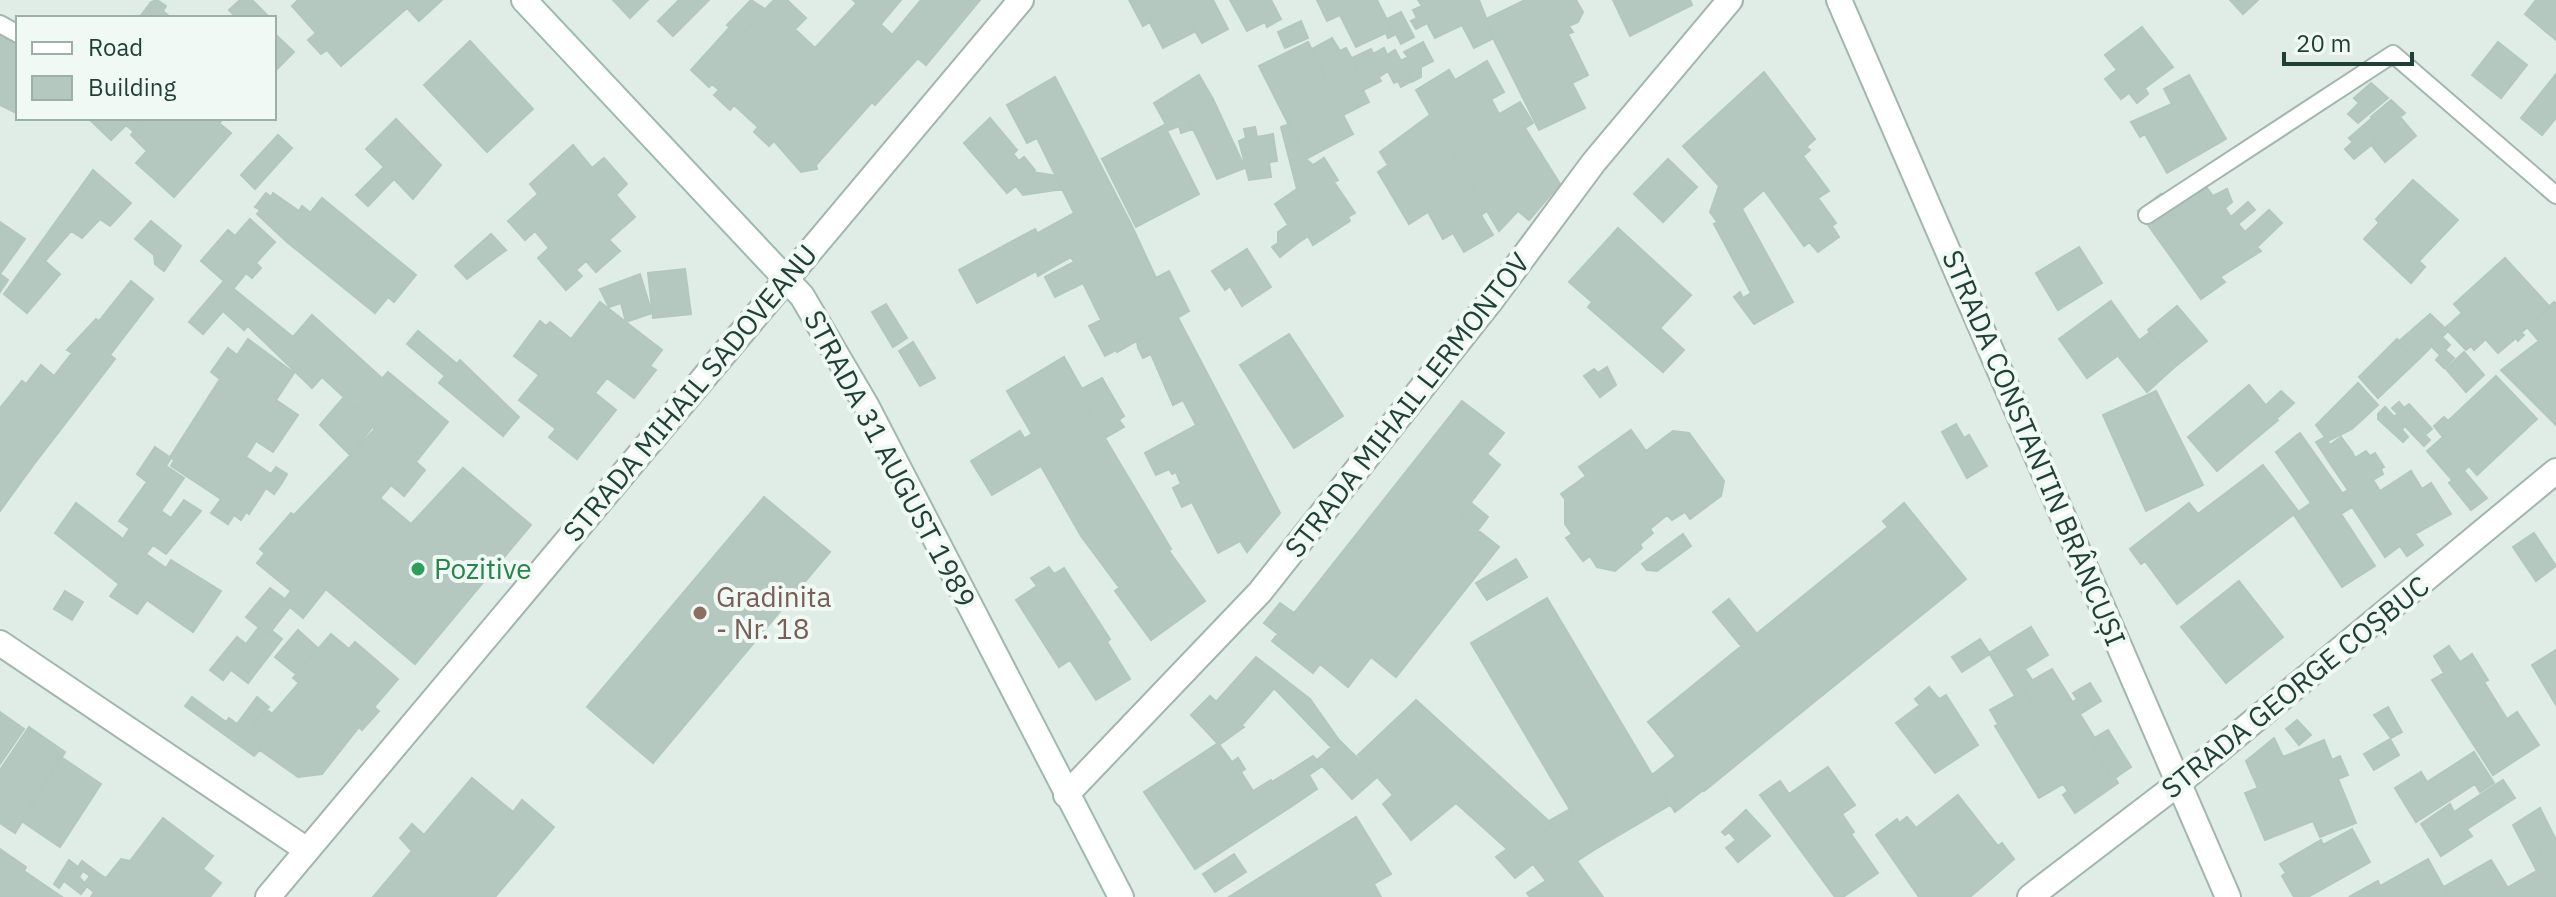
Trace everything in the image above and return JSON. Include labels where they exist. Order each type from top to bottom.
[{"type":"street","name":"STRADA 31 AUGUST 1989","points":[[524,0],[788,277],[866,405],[1121,897]]},
{"type":"street","name":"STRADA MIHAIL SADOVEANU","points":[[268,897],[1021,0]]},
{"type":"street","name":"STRADA MIHAIL LERMONTOV","points":[[1066,795],[1260,592],[1493,298],[1603,152],[1730,0]]},
{"type":"street","name":"STRADA CONSTANTIN BRÂNCUȘI","points":[[1839,0],[2228,897]]},
{"type":"street","name":"STRADA GEORGE COȘBUC","points":[[2030,897],[2179,783],[2556,471]]},
{"type":"street","points":[[0,643],[307,850]]},
{"type":"lane","points":[[2147,215],[2393,54],[2556,195]]},
{"type":"building","points":[[157,0],[166,6],[163,11],[169,16],[140,16],[151,2]]},
{"type":"building","points":[[240,0],[252,0],[268,16],[235,16],[229,10]]},
{"type":"building","points":[[298,0],[442,0],[419,21],[407,8],[341,66],[327,50],[321,54],[308,40],[316,33],[292,6]]},
{"type":"building","points":[[613,0],[648,0],[630,18]]},
{"type":"building","points":[[679,0],[709,0],[673,36],[658,21]]},
{"type":"building","points":[[751,0],[765,9],[739,37],[727,25]]},
{"type":"building","points":[[774,0],[787,0],[806,18],[795,29],[769,5]]},
{"type":"building","points":[[853,0],[901,0],[880,25]]},
{"type":"building","points":[[921,0],[980,0],[926,65],[891,36]]},
{"type":"building","points":[[1129,0],[1213,0],[1228,29],[1202,43],[1179,3],[1148,19],[1150,22],[1143,26]]},
{"type":"building","points":[[1230,0],[1271,0],[1281,19],[1267,27],[1265,22],[1247,31]]},
{"type":"building","points":[[1317,0],[1377,0],[1392,30],[1356,47],[1340,15],[1327,21]]},
{"type":"building","points":[[1418,0],[1479,0],[1494,38],[1474,48],[1462,25],[1435,38],[1427,23],[1416,29],[1411,21],[1417,18],[1413,10],[1422,6]]},
{"type":"building","points":[[1525,0],[1576,0],[1583,12],[1578,22],[1569,26],[1573,32],[1568,34],[1588,75],[1527,106],[1484,20]]},
{"type":"building","points":[[1613,0],[1690,0],[1692,5],[1630,36]]},
{"type":"building","points":[[2230,0],[2258,0],[2243,14]]},
{"type":"building","points":[[2536,0],[2556,0],[2556,40],[2525,14]]},
{"type":"building","points":[[857,3],[918,58],[875,105],[872,102],[816,165],[817,169],[801,172],[774,141],[769,146],[754,132],[758,127],[734,105],[730,110],[714,95],[719,90],[712,84],[746,47],[737,40],[769,5],[815,48]]},
{"type":"building","points":[[1179,3],[1194,32],[1163,48],[1148,19]]},
{"type":"building","points":[[1401,12],[1414,37],[1401,44],[1396,34],[1388,38],[1386,33],[1392,30],[1387,19]]},
{"type":"building","points":[[1301,21],[1308,38],[1285,48],[1278,32]]},
{"type":"building","points":[[0,23],[16,35],[16,113],[0,105]]},
{"type":"building","points":[[2142,27],[2173,67],[2145,88],[2148,94],[2137,103],[2129,93],[2121,99],[2105,79],[2117,70],[2105,55]]},
{"type":"building","points":[[729,28],[746,47],[709,87],[691,70]]},
{"type":"building","points":[[276,35],[294,52],[276,70]]},
{"type":"building","points":[[1332,38],[1340,51],[1346,48],[1358,70],[1328,83],[1312,49]]},
{"type":"building","points":[[470,41],[533,109],[487,152],[424,85]]},
{"type":"building","points":[[1308,42],[1328,83],[1372,64],[1381,81],[1363,90],[1369,102],[1343,115],[1353,134],[1306,159],[1259,66]]},
{"type":"building","points":[[1423,42],[1433,61],[1421,67],[1421,77],[1412,82],[1401,61],[1408,57],[1404,52]]},
{"type":"building","points":[[2498,42],[2527,65],[2501,98],[2472,75]]},
{"type":"building","points":[[1384,48],[1387,55],[1395,50],[1412,81],[1401,87],[1398,81],[1394,83],[1388,71],[1379,77],[1372,64],[1358,70],[1352,58],[1371,49],[1373,54]]},
{"type":"building","points":[[1487,61],[1504,92],[1438,129],[1416,90],[1449,70],[1455,80]]},
{"type":"building","points":[[1764,72],[1815,139],[1806,147],[1810,150],[1742,209],[1718,223],[1710,212],[1719,186],[1683,146]]},
{"type":"building","points":[[2556,74],[2556,118],[2542,135],[2521,118]]},
{"type":"building","points":[[1199,75],[1213,99],[1185,112],[1193,129],[1181,133],[1179,126],[1169,130],[1154,103]]},
{"type":"building","points":[[2189,75],[2226,139],[2167,173],[2145,134],[2140,137],[2131,122],[2172,104],[2164,89]]},
{"type":"building","points":[[1055,77],[1131,224],[1055,266],[1038,233],[1074,213],[1037,138],[1027,143],[1007,105]]},
{"type":"building","points":[[1572,83],[1585,108],[1539,130],[1527,106]]},
{"type":"building","points":[[2371,83],[2388,98],[2358,123],[2348,114],[2359,103],[2354,98]]},
{"type":"building","points":[[1213,99],[1245,168],[1217,179],[1185,112]]},
{"type":"building","points":[[1491,99],[1499,114],[1520,102],[1533,123],[1525,128],[1560,184],[1529,220],[1518,211],[1499,231],[1438,129]]},
{"type":"building","points":[[2391,100],[2405,113],[2400,117],[2416,136],[2385,162],[2372,146],[2375,142],[2372,138],[2381,131],[2371,117]]},
{"type":"building","points":[[1430,115],[1487,211],[1481,215],[1493,235],[1464,252],[1453,233],[1443,239],[1428,212],[1409,224],[1378,172],[1388,165],[1380,152]]},
{"type":"building","points":[[990,118],[1017,150],[1013,154],[1019,161],[1024,157],[1035,170],[1007,193],[964,143]]},
{"type":"building","points":[[396,119],[441,165],[413,199],[394,179],[368,206],[356,195],[384,167],[366,149]]},
{"type":"building","points":[[2371,119],[2381,131],[2372,138],[2375,142],[2354,159],[2345,149],[2353,142],[2349,138]]},
{"type":"building","points":[[90,120],[143,120],[133,131],[126,125],[111,140]]},
{"type":"building","points":[[143,120],[222,120],[219,123],[231,133],[174,197],[136,163],[147,151],[131,135]]},
{"type":"building","points":[[1289,124],[1306,159],[1313,165],[1324,158],[1338,180],[1334,182],[1355,213],[1348,217],[1350,221],[1313,245],[1308,236],[1322,227],[1297,189],[1281,127]]},
{"type":"building","points":[[1164,125],[1199,194],[1136,227],[1102,159]]},
{"type":"building","points":[[1255,127],[1257,137],[1273,134],[1277,161],[1269,162],[1271,177],[1249,180],[1239,141],[1246,138],[1244,129]]},
{"type":"building","points":[[278,135],[292,148],[255,189],[241,175]]},
{"type":"building","points":[[573,145],[592,168],[604,158],[627,184],[616,195],[635,217],[609,240],[620,251],[596,272],[586,261],[576,270],[582,276],[566,290],[538,258],[549,248],[535,231],[525,240],[508,221],[538,194],[530,184]]},
{"type":"building","points":[[1803,156],[1829,191],[1818,198],[1836,223],[1804,246],[1764,190]]},
{"type":"building","points":[[1668,159],[1697,187],[1663,222],[1634,194]]},
{"type":"building","points":[[93,170],[131,203],[110,226],[100,219],[82,238],[71,231],[45,261],[60,274],[27,313],[4,294]]},
{"type":"building","points":[[1032,172],[1057,176],[1063,189],[1023,195],[1016,186]]},
{"type":"building","points":[[2413,180],[2458,220],[2419,261],[2425,267],[2411,283],[2364,239],[2379,223],[2376,219]]},
{"type":"building","points":[[2204,184],[2213,196],[2227,189],[2232,202],[2225,208],[2231,217],[2248,202],[2255,210],[2238,224],[2245,232],[2269,210],[2282,223],[2257,247],[2261,251],[2220,277],[2225,282],[2201,299],[2138,211],[2161,194],[2171,209]]},
{"type":"building","points":[[1297,189],[1322,227],[1299,242],[1275,204]]},
{"type":"building","points":[[266,193],[271,197],[273,193],[299,211],[302,206],[311,213],[287,242],[257,214],[260,210],[255,207]]},
{"type":"building","points":[[322,198],[416,275],[394,302],[388,297],[375,313],[287,242]]},
{"type":"building","points":[[1742,209],[1793,302],[1754,324],[1734,297],[1740,292],[1743,298],[1751,293],[1714,224]]},
{"type":"building","points":[[250,219],[275,242],[256,263],[261,268],[252,278],[246,273],[233,289],[201,261],[228,230],[235,236]]},
{"type":"building","points":[[151,221],[181,246],[164,271],[155,264],[154,255],[135,239]]},
{"type":"building","points":[[0,222],[25,239],[0,274]]},
{"type":"building","points":[[1131,224],[1156,278],[1169,271],[1189,311],[1117,352],[1083,283],[1055,297],[1045,277],[1074,262],[1071,257]]},
{"type":"building","points":[[1288,225],[1299,242],[1280,257],[1272,247],[1278,243],[1278,232]]},
{"type":"building","points":[[1832,226],[1839,237],[1818,252],[1809,242]]},
{"type":"building","points":[[1618,228],[1691,295],[1660,328],[1684,350],[1663,372],[1588,307],[1592,302],[1569,282]]},
{"type":"building","points":[[1035,229],[1055,266],[1038,276],[1036,271],[977,303],[959,270]]},
{"type":"building","points":[[491,234],[506,250],[467,279],[455,266]]},
{"type":"building","points":[[2079,247],[2102,283],[2058,310],[2036,273]]},
{"type":"building","points":[[1247,249],[1271,287],[1242,306],[1230,286],[1225,290],[1212,271]]},
{"type":"building","points":[[2505,258],[2550,307],[2521,333],[2524,335],[2518,341],[2516,338],[2498,353],[2454,304]]},
{"type":"building","points":[[685,269],[691,314],[653,318],[648,273]]},
{"type":"building","points":[[0,274],[8,280],[0,292]]},
{"type":"building","points":[[640,274],[652,313],[626,322],[621,303],[609,307],[600,289]]},
{"type":"building","points":[[131,281],[153,299],[110,355],[115,359],[37,460],[5,436],[0,442],[0,408],[22,381],[26,384],[41,365],[54,376],[72,353],[67,350],[96,319],[99,321]]},
{"type":"building","points":[[224,281],[293,337],[312,315],[383,379],[356,408],[322,377],[312,388],[248,326],[244,330],[223,311],[203,334],[189,322]]},
{"type":"building","points":[[2111,301],[2139,340],[2087,378],[2059,339]]},
{"type":"building","points":[[600,302],[662,350],[650,366],[656,370],[634,398],[607,378],[595,393],[616,410],[577,459],[549,437],[556,429],[519,400],[539,375],[514,356],[540,321],[546,326],[550,322],[571,339]]},
{"type":"building","points":[[2554,302],[2556,425],[2501,370],[2539,341],[2527,327]]},
{"type":"building","points":[[886,304],[907,338],[893,347],[872,312]]},
{"type":"building","points":[[2177,306],[2207,341],[2177,365],[2148,330]]},
{"type":"building","points":[[2462,313],[2486,339],[2474,350],[2471,346],[2466,350],[2445,328]]},
{"type":"building","points":[[2430,314],[2448,331],[2442,337],[2450,345],[2445,350],[2454,358],[2444,368],[2436,360],[2440,355],[2433,348],[2434,344],[2417,361],[2398,342]]},
{"type":"building","points":[[1178,318],[1226,409],[1196,425],[1183,400],[1173,405],[1151,354],[1143,358],[1138,348],[1137,341]]},
{"type":"building","points":[[1101,320],[1116,350],[1105,356],[1089,326]]},
{"type":"building","points":[[418,331],[457,364],[460,360],[519,417],[503,436],[439,383],[445,376],[407,344]]},
{"type":"building","points":[[2149,333],[2177,365],[2147,392],[2118,356]]},
{"type":"building","points":[[1289,334],[1343,416],[1294,448],[1240,365]]},
{"type":"building","points":[[248,339],[294,373],[276,400],[298,415],[273,452],[256,441],[246,457],[271,474],[276,467],[287,474],[282,483],[274,494],[266,488],[249,514],[246,512],[241,520],[234,515],[228,524],[211,513],[221,499],[171,466],[174,460],[170,457],[220,379],[211,372],[228,348],[237,355]]},
{"type":"building","points":[[2397,339],[2417,361],[2378,398],[2359,377]]},
{"type":"building","points":[[913,342],[935,378],[920,386],[899,351]]},
{"type":"building","points":[[2464,352],[2484,375],[2466,392],[2446,369]]},
{"type":"building","points":[[1064,357],[1082,389],[1102,378],[1124,416],[1119,420],[1124,427],[1105,438],[1084,403],[1032,434],[1007,391]]},
{"type":"building","points":[[1607,367],[1616,385],[1600,397],[1584,376],[1594,369],[1598,373]]},
{"type":"building","points":[[388,372],[448,422],[416,462],[425,470],[404,496],[391,485],[380,498],[411,524],[463,468],[531,525],[415,664],[283,553],[275,562],[260,549],[291,513],[294,515],[374,430],[374,425],[356,408]]},
{"type":"building","points":[[2496,376],[2537,419],[2477,475],[2469,466],[2453,481],[2427,451],[2443,437],[2434,426],[2444,417],[2448,421]]},
{"type":"building","points":[[2358,383],[2378,405],[2352,429],[2328,441],[2316,425]]},
{"type":"building","points":[[2249,385],[2278,420],[2217,471],[2188,437]]},
{"type":"building","points":[[2156,391],[2203,485],[2146,511],[2103,415]]},
{"type":"building","points":[[2281,391],[2294,403],[2277,418],[2266,405]]},
{"type":"building","points":[[344,397],[374,425],[350,455],[320,425]]},
{"type":"building","points":[[1462,401],[1504,433],[1487,454],[1500,465],[1460,516],[1499,547],[1396,677],[1371,657],[1348,687],[1320,664],[1313,673],[1272,641]]},
{"type":"building","points":[[2399,402],[2404,408],[2409,404],[2432,429],[2425,435],[2430,440],[2424,446],[2395,416],[2398,414],[2392,408]]},
{"type":"building","points":[[1084,403],[1171,549],[1119,587],[1081,536],[1025,438]]},
{"type":"building","points":[[2385,407],[2404,427],[2402,430],[2408,437],[2403,442],[2378,419],[2378,414]]},
{"type":"building","points":[[1226,409],[1280,513],[1247,552],[1240,541],[1218,553],[1192,502],[1182,507],[1173,488],[1181,484],[1176,472],[1172,474],[1169,469],[1156,475],[1145,453]]},
{"type":"building","points":[[1956,424],[1964,438],[1969,435],[1987,466],[1967,478],[1942,432]]},
{"type":"building","points":[[1631,430],[1646,451],[1673,431],[1689,433],[1724,481],[1721,496],[1690,519],[1685,512],[1672,520],[1667,515],[1650,529],[1653,533],[1640,544],[1642,548],[1615,571],[1597,567],[1590,556],[1583,561],[1566,538],[1572,534],[1565,524],[1565,499],[1561,494],[1586,476],[1579,467]]},
{"type":"building","points":[[1020,431],[1041,466],[992,495],[971,461]]},
{"type":"building","points":[[2300,433],[2352,507],[2341,514],[2375,566],[2342,587],[2294,515],[2311,503],[2276,452]]},
{"type":"building","points":[[5,436],[37,460],[0,511],[0,442]]},
{"type":"building","points":[[2325,437],[2330,445],[2341,437],[2352,452],[2331,465],[2316,442]]},
{"type":"building","points":[[155,447],[171,458],[166,466],[184,478],[161,511],[171,518],[184,500],[201,511],[166,554],[119,521],[147,482],[137,474]]},
{"type":"building","points":[[2366,451],[2370,456],[2375,453],[2384,467],[2381,469],[2383,474],[2373,480],[2380,491],[2411,471],[2422,489],[2431,483],[2451,514],[2415,534],[2423,545],[2407,556],[2400,546],[2385,557],[2343,493],[2348,490],[2331,465],[2352,452],[2355,458]]},
{"type":"building","points":[[2263,465],[2298,511],[2177,604],[2145,561],[2141,564],[2130,549],[2189,503],[2198,514]]},
{"type":"building","points":[[2464,471],[2487,498],[2471,510],[2449,483]]},
{"type":"building","points":[[764,497],[830,552],[653,763],[587,707]]},
{"type":"building","points":[[1470,502],[1488,517],[1478,530],[1460,516]]},
{"type":"building","points":[[76,503],[123,539],[130,528],[153,545],[146,554],[166,568],[171,560],[221,591],[193,632],[147,600],[137,614],[110,596],[119,584],[55,533]]},
{"type":"building","points":[[1904,503],[1966,579],[1704,791],[1648,722],[1888,527],[1883,521]]},
{"type":"building","points":[[2534,533],[2556,566],[2536,581],[2513,547]]},
{"type":"building","points":[[1683,534],[1691,546],[1657,571],[1647,570],[1642,564]]},
{"type":"building","points":[[1169,551],[1205,601],[1151,640],[1115,591]]},
{"type":"building","points":[[265,553],[275,562],[282,554],[326,589],[303,618],[290,607],[268,635],[246,617],[270,588],[285,599],[291,591],[257,563]]},
{"type":"building","points":[[1516,559],[1527,577],[1487,600],[1476,583]]},
{"type":"building","points":[[1049,567],[1054,574],[1064,568],[1110,639],[1107,642],[1130,679],[1096,700],[1070,660],[1059,667],[1016,600],[1037,586],[1031,578]]},
{"type":"building","points":[[2239,581],[2283,637],[2226,683],[2181,627]]},
{"type":"building","points":[[65,591],[83,602],[72,620],[54,609]]},
{"type":"building","points":[[1547,598],[1670,805],[1594,850],[1471,643]]},
{"type":"building","points":[[1729,599],[1757,634],[1741,646],[1713,612]]},
{"type":"building","points":[[1280,603],[1294,613],[1278,634],[1264,623]]},
{"type":"building","points":[[259,627],[268,635],[271,630],[282,639],[248,683],[231,670],[223,680],[210,670],[237,637],[246,644]]},
{"type":"building","points":[[2031,627],[2048,655],[2025,669],[2032,680],[2022,686],[2033,703],[1998,724],[1990,710],[2015,696],[1989,653]]},
{"type":"building","points":[[298,630],[318,648],[296,674],[275,657]]},
{"type":"building","points":[[331,634],[349,649],[355,642],[398,679],[374,707],[379,711],[362,730],[359,727],[322,774],[298,777],[260,750],[262,747],[251,738],[260,728],[253,722],[265,708],[272,714],[299,683],[293,678]]},
{"type":"building","points":[[1980,639],[1990,654],[1962,672],[1952,657]]},
{"type":"building","points":[[2449,646],[2460,662],[2472,654],[2488,680],[2484,682],[2507,719],[2517,712],[2539,745],[2493,775],[2432,680],[2444,673],[2434,656]]},
{"type":"building","points":[[2556,650],[2556,705],[2532,665]]},
{"type":"building","points":[[1256,657],[1283,678],[1242,725],[1216,702]]},
{"type":"building","points":[[2052,669],[2099,745],[2094,748],[2109,774],[2072,797],[2063,784],[2039,798],[1995,726],[2033,703],[2022,686]]},
{"type":"building","points":[[1283,678],[1310,699],[1339,740],[1331,747],[1274,688]]},
{"type":"building","points":[[2090,683],[2101,701],[2080,714],[2073,702],[2077,699],[2073,693]]},
{"type":"building","points":[[1929,687],[1939,699],[1946,695],[1978,745],[1935,773],[1896,723],[1920,705],[1915,699]]},
{"type":"building","points":[[1210,696],[1244,727],[1219,745],[1191,715]]},
{"type":"building","points":[[192,697],[226,722],[229,718],[237,724],[257,697],[269,707],[253,722],[260,728],[251,738],[262,747],[254,756],[185,706]]},
{"type":"building","points":[[1416,700],[1552,824],[1517,858],[1456,803],[1411,840],[1383,804],[1393,795],[1358,755]]},
{"type":"building","points":[[2388,707],[2402,732],[2391,738],[2374,715]]},
{"type":"building","points":[[0,712],[24,729],[0,764]]},
{"type":"building","points":[[2297,720],[2311,735],[2299,745],[2286,729]]},
{"type":"building","points":[[29,727],[65,752],[15,833],[0,823],[0,770]]},
{"type":"building","points":[[2108,730],[2131,767],[2115,778],[2118,783],[2075,813],[2063,795],[2068,791],[2072,797],[2109,774],[2094,748],[2099,745],[2094,738]]},
{"type":"building","points":[[2274,738],[2283,757],[2324,740],[2332,760],[2340,756],[2348,775],[2338,779],[2356,823],[2320,837],[2313,821],[2265,840],[2245,793],[2258,788],[2246,761]]},
{"type":"building","points":[[2390,739],[2399,755],[2374,770],[2364,754]]},
{"type":"building","points":[[1339,740],[1377,777],[1352,799],[1317,760]]},
{"type":"building","points":[[1218,743],[1232,762],[1238,758],[1245,769],[1241,772],[1253,791],[1271,780],[1289,808],[1195,869],[1144,792]]},
{"type":"building","points":[[2474,752],[2494,783],[2480,792],[2475,784],[2416,822],[2395,788],[2421,772],[2427,782]]},
{"type":"building","points":[[1313,756],[1322,766],[1309,775],[1317,789],[1289,808],[1272,782]]},
{"type":"building","points":[[1676,756],[1703,790],[1675,812],[1652,775]]},
{"type":"building","points":[[61,757],[101,784],[60,847],[20,820]]},
{"type":"building","points":[[1828,767],[1855,805],[1842,814],[1854,832],[1851,834],[1878,873],[1843,897],[1835,897],[1760,795],[1780,781],[1789,794]]},
{"type":"building","points":[[472,778],[513,812],[522,800],[554,827],[495,897],[373,897],[412,851],[400,838],[412,824],[424,835]]},
{"type":"building","points":[[2503,780],[2515,798],[2467,829],[2472,836],[2441,856],[2421,824],[2450,804],[2454,812]]},
{"type":"building","points":[[1958,795],[1998,846],[2002,843],[2014,859],[1970,897],[1919,897],[1876,835],[1897,819],[1899,823],[1907,817],[1916,828]]},
{"type":"building","points":[[2540,808],[2556,840],[2539,850],[2547,865],[2537,871],[2513,825]]},
{"type":"building","points":[[1570,809],[1594,850],[1546,881],[1533,864],[1515,878],[1496,857],[1507,849],[1517,858],[1552,824],[1549,821]]},
{"type":"building","points":[[1746,810],[1770,836],[1738,862],[1726,848],[1736,840],[1729,832],[1725,835],[1722,832]]},
{"type":"building","points":[[1356,817],[1391,874],[1374,884],[1381,897],[1229,897]]},
{"type":"building","points":[[163,818],[213,856],[203,869],[221,883],[210,897],[91,897],[94,892],[84,884],[90,876],[94,879],[98,873],[106,878],[121,859],[130,861]]},
{"type":"building","points":[[2352,829],[2370,862],[2308,897],[2294,897],[2282,876],[2286,873],[2280,864],[2321,840],[2323,845]]},
{"type":"building","points":[[2556,840],[2556,897],[2491,897],[2547,865],[2539,850]]},
{"type":"building","points":[[0,849],[26,867],[24,871],[62,897],[18,896],[23,888],[0,873]]},
{"type":"building","points":[[1234,854],[1246,872],[1215,892],[1203,874]]},
{"type":"building","points":[[2428,859],[2449,897],[2349,897],[2378,881],[2380,886]]},
{"type":"building","points":[[69,860],[78,867],[82,861],[98,873],[94,879],[83,871],[79,877],[87,886],[81,894],[64,881],[59,888],[54,884]]},
{"type":"building","points":[[2491,860],[2508,888],[2491,897],[2449,897],[2444,887]]},
{"type":"building","points":[[1577,861],[1603,897],[1530,897],[1527,893]]},
{"type":"building","points":[[0,873],[23,888],[17,897],[0,897]]},
{"type":"place","name":"Pozitive","points":[[418,569]]},
{"type":"place","name":"Gradinita - Nr. 18","points":[[700,613]]}]
